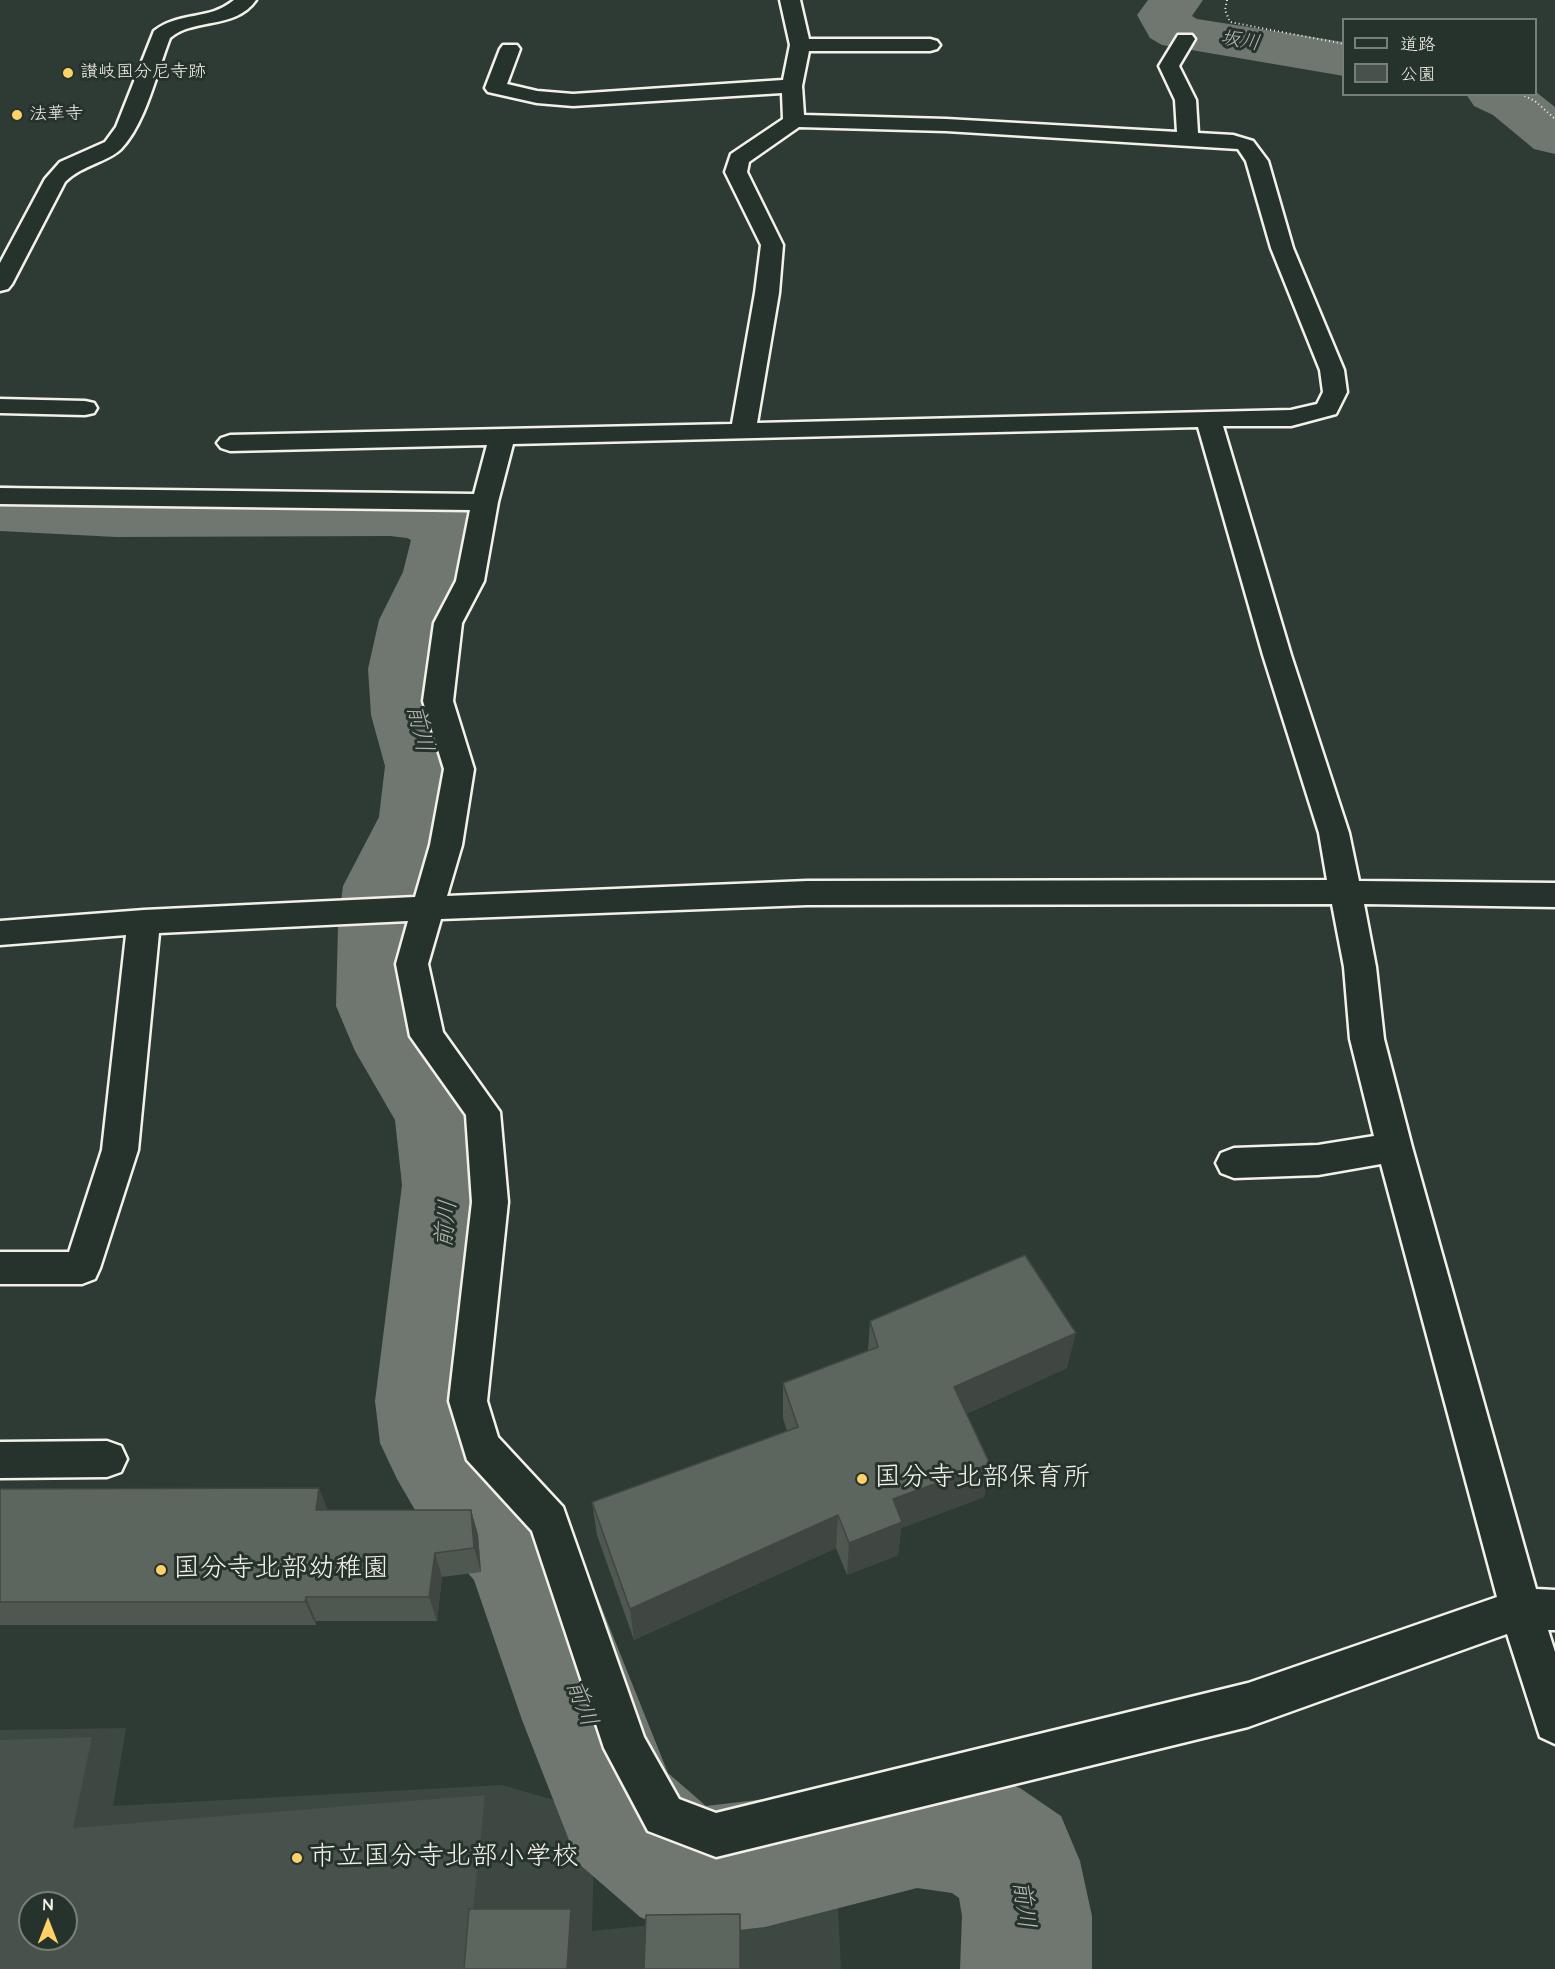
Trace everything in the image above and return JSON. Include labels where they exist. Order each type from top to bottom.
[{"type":"street","points":[[0,284],[56,179],[68,166],[112,146],[126,128],[161,35],[171,27],[229,14],[246,0]]},
{"type":"street","points":[[790,0],[800,45],[792,86],[794,122]]},
{"type":"street","points":[[1185,39],[1169,66],[1182,86],[1188,111],[1188,138]]},
{"type":"street","points":[[800,45],[930,45]]},
{"type":"street","points":[[510,49],[495,88],[537,97],[573,100],[792,86]]},
{"type":"street","points":[[230,443],[743,431],[1155,419],[1291,418],[1327,409],[1335,392],[1332,370],[1282,248],[1257,161],[1246,145],[1233,141],[1188,138],[946,125],[794,122],[739,159],[736,172],[772,245],[767,293],[743,431]]},
{"type":"street","points":[[0,406],[86,408]]},
{"type":"street","points":[[1208,419],[1277,655],[1334,833],[1360,967],[1367,1039],[1394,1147],[1538,1610],[1555,1722]]},
{"type":"street","points":[[502,437],[485,502],[470,581],[448,623],[438,701],[459,769],[446,845],[430,909],[412,964],[427,1036],[483,1112],[490,1202],[468,1401],[481,1447],[549,1520],[626,1748],[664,1815],[716,1835],[1248,1705],[1538,1610]]},
{"type":"street","points":[[0,496],[485,502]]},
{"type":"street","points":[[0,933],[144,922],[807,893],[1344,892],[1555,895]]},
{"type":"street","points":[[0,1268],[82,1268],[120,1150],[144,922]]},
{"type":"street","points":[[1234,1163],[1318,1160],[1394,1147]]},
{"type":"street","points":[[0,1460],[107,1459]]},
{"type":"path","points":[[1227,0],[1225,10],[1230,22],[1342,44]]},
{"type":"path","points":[[1525,96],[1535,101],[1555,119]]},
{"type":"shaded area","name":"市立国分寺北部小学校","points":[[126,1728],[113,1806],[502,1785],[595,1812],[592,1931],[838,1906],[841,1969],[0,1969],[0,1730]]},
{"type":"green space","name":"市立国分寺北部小学校","points":[[92,1737],[73,1828],[485,1795],[467,1969],[0,1969],[0,1740]]},
{"type":"building","name":"国分寺北部保育所","points":[[1025,1255],[1076,1333],[954,1387],[990,1464],[893,1499],[902,1522],[849,1543],[838,1515],[630,1609],[592,1502],[798,1427],[783,1383],[878,1347],[870,1321]]},
{"type":"building","name":"国分寺北部幼稚園","points":[[319,1488],[316,1510],[471,1510],[474,1548],[435,1553],[429,1597],[306,1597],[305,1602],[0,1602],[0,1489]]},
{"type":"building","points":[[469,1909],[571,1909],[567,1969],[464,1969]]},
{"type":"building","points":[[740,1914],[740,1969],[644,1969],[646,1915]]},
{"type":"waterway","name":"坂川","points":[[1176,0],[1164,15],[1169,26],[1182,33],[1342,59]]},
{"type":"waterway","name":"坂川","points":[[1498,96],[1513,103],[1555,136]]},
{"type":"waterway","name":"前川","points":[[0,508],[116,514],[390,513],[428,517],[450,534],[441,572],[418,620],[408,669],[412,715],[427,766],[422,817],[388,886],[383,927],[383,1006],[403,1051],[444,1115],[452,1185],[430,1401],[436,1443],[459,1480],[521,1548],[583,1720],[623,1818],[685,1872],[765,1863],[917,1825],[975,1833],[1016,1861],[1027,1916],[1026,1969]]},
{"type":"place","name":"讃岐国分尼寺跡","points":[[68,73]]},
{"type":"place","name":"法華寺","points":[[17,115]]},
{"type":"place","name":"国分寺北部保育所","points":[[862,1479]]},
{"type":"place","name":"国分寺北部幼稚園","points":[[161,1570]]},
{"type":"place","name":"市立国分寺北部小学校","points":[[297,1858]]}]
